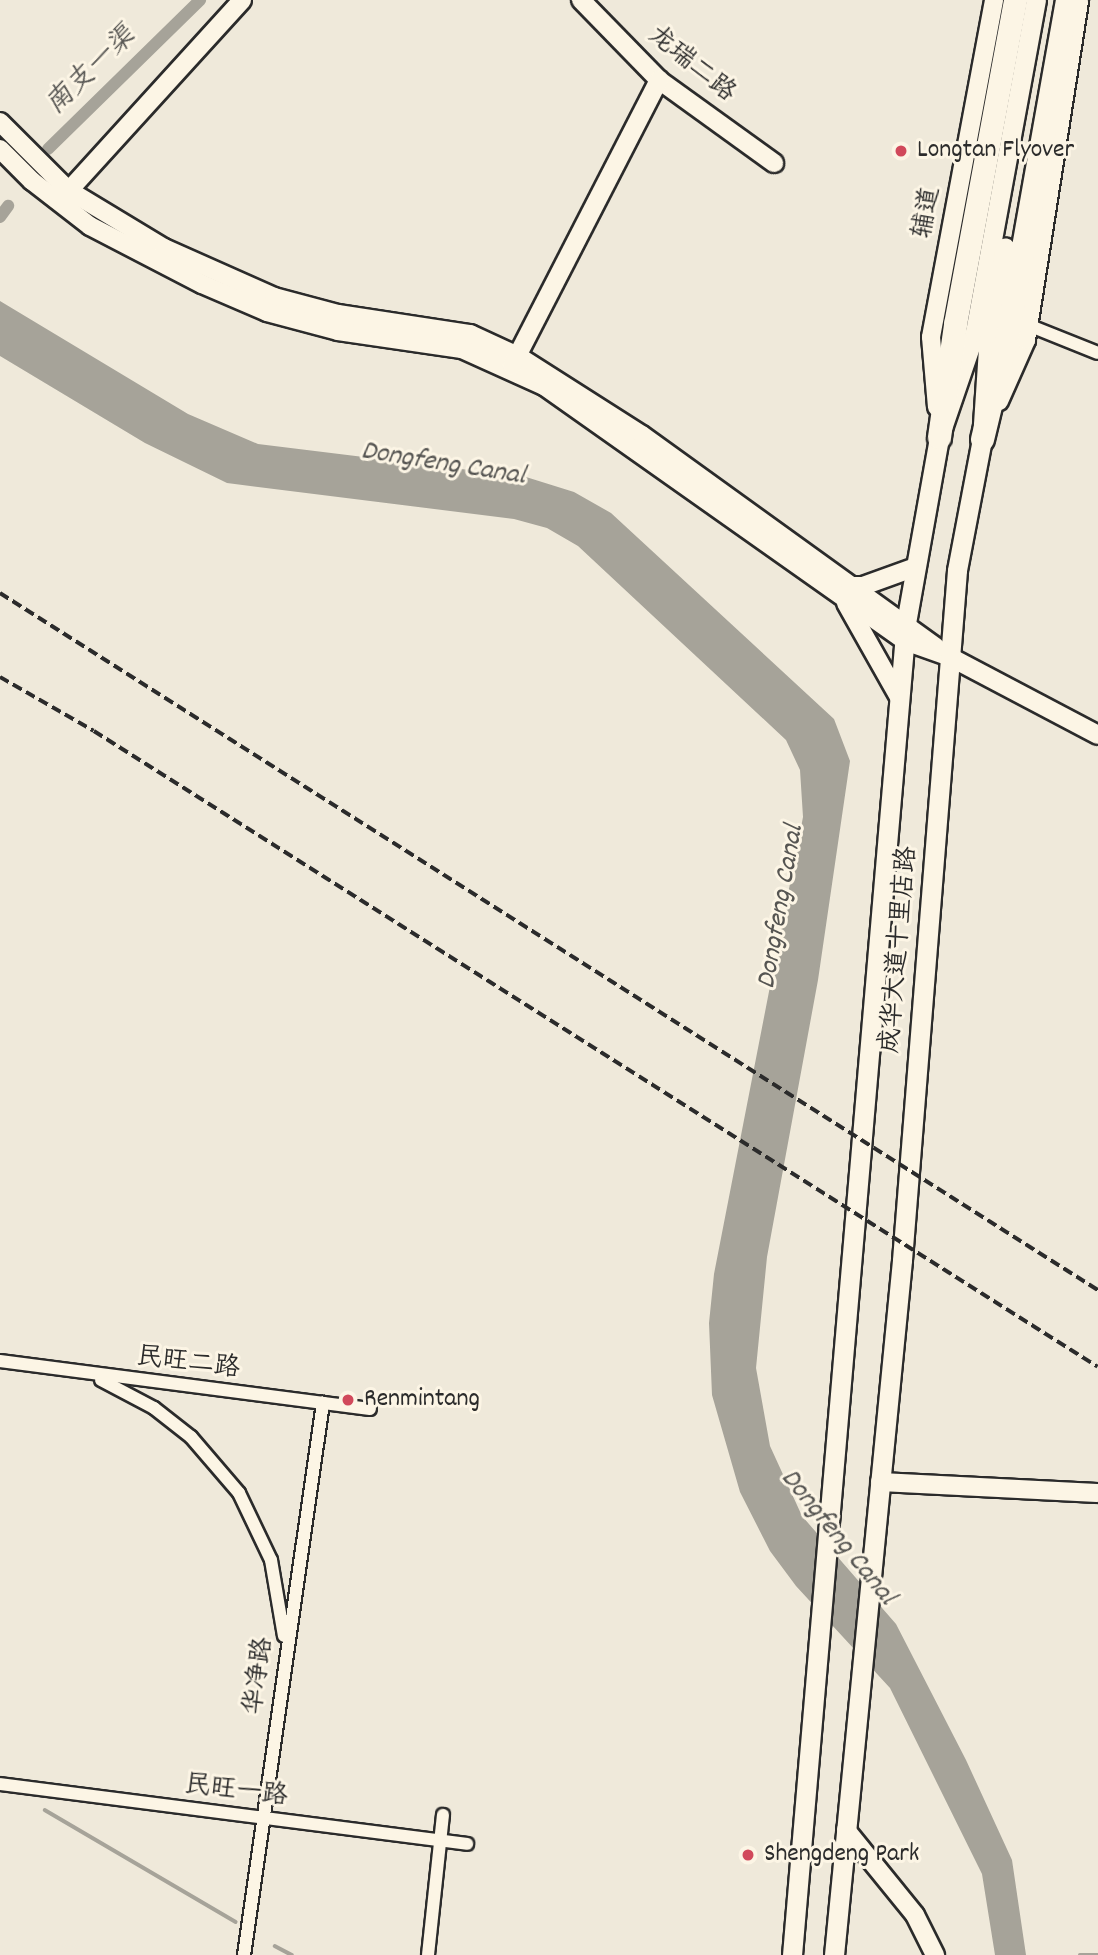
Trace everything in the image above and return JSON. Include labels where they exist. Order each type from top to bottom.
[{"type":"highway","points":[[982,439],[1015,0]]},
{"type":"highway","points":[[939,437],[991,329],[1067,0]]},
{"type":"main road","points":[[991,329],[1036,0]]},
{"type":"main road","points":[[991,329],[1049,0]]},
{"type":"main road","name":"成华大道十里店路","points":[[792,1955],[818,1616],[905,632],[913,568],[939,437]]},
{"type":"main road","name":"成华大道十里店路","points":[[846,1830],[872,1573],[957,570],[982,439]]},
{"type":"main road","points":[[834,1955],[846,1830]]},
{"type":"street","points":[[63,197],[242,0]]},
{"type":"street","name":"龙瑞二路","points":[[581,0],[659,79],[774,163]]},
{"type":"street","name":"辅道","points":[[939,437],[931,337],[994,0]]},
{"type":"street","points":[[1080,0],[991,329],[1098,352]]},
{"type":"street","points":[[514,363],[659,79]]},
{"type":"street","points":[[0,122],[63,197]]},
{"type":"street","points":[[0,149],[136,252],[267,312],[338,331],[462,349],[514,363],[905,632],[1098,735]]},
{"type":"street","points":[[846,591],[890,579],[913,568]]},
{"type":"street","points":[[846,591],[900,699]]},
{"type":"street","name":"民旺二路","points":[[0,1361],[370,1409]]},
{"type":"street","points":[[89,1374],[154,1408],[191,1437],[239,1493],[271,1560],[285,1664]]},
{"type":"street","name":"华净路","points":[[244,1955],[323,1403]]},
{"type":"street","points":[[880,1482],[1098,1493]]},
{"type":"street","name":"民旺一路","points":[[0,1784],[467,1844]]},
{"type":"street","points":[[428,1955],[443,1815]]},
{"type":"street","points":[[846,1830],[915,1914],[935,1955]]},
{"type":"shaded area","points":[[0,301],[188,414],[258,444],[526,477],[574,492],[611,513],[834,719],[850,761],[818,980],[767,1257],[756,1368],[770,1446],[802,1516],[896,1624],[966,1760],[1012,1860],[1026,1955],[995,1955],[982,1874],[890,1688],[796,1586],[770,1551],[740,1492],[712,1395],[709,1323],[714,1274],[803,817],[800,770],[786,740],[578,546],[547,528],[514,519],[227,483],[145,443],[0,356]]},
{"type":"waterway","name":"南支一渠","points":[[48,149],[200,0]]},
{"type":"waterway","name":"南支一渠","points":[[0,217],[8,206]]},
{"type":"waterway","points":[[45,1810],[236,1922]]},
{"type":"waterway","points":[[275,1946],[292,1955]]},
{"type":"waterway","points":[[1080,1955],[1098,1955]]},
{"type":"railway","points":[[0,593],[1098,1290]]},
{"type":"railway","points":[[0,677],[94,731],[1098,1367]]},
{"type":"place","name":"Longtan Flyover","points":[[901,151]]},
{"type":"place","name":"Renmintang","points":[[348,1400]]},
{"type":"place","name":"Shengdeng Park","points":[[748,1855]]},
{"type":"water label","name":"Dongfeng Canal","points":[[443,465]]},
{"type":"water label","name":"Dongfeng Canal","points":[[782,907]]},
{"type":"water label","name":"Dongfeng Canal","points":[[837,1538]]}]
